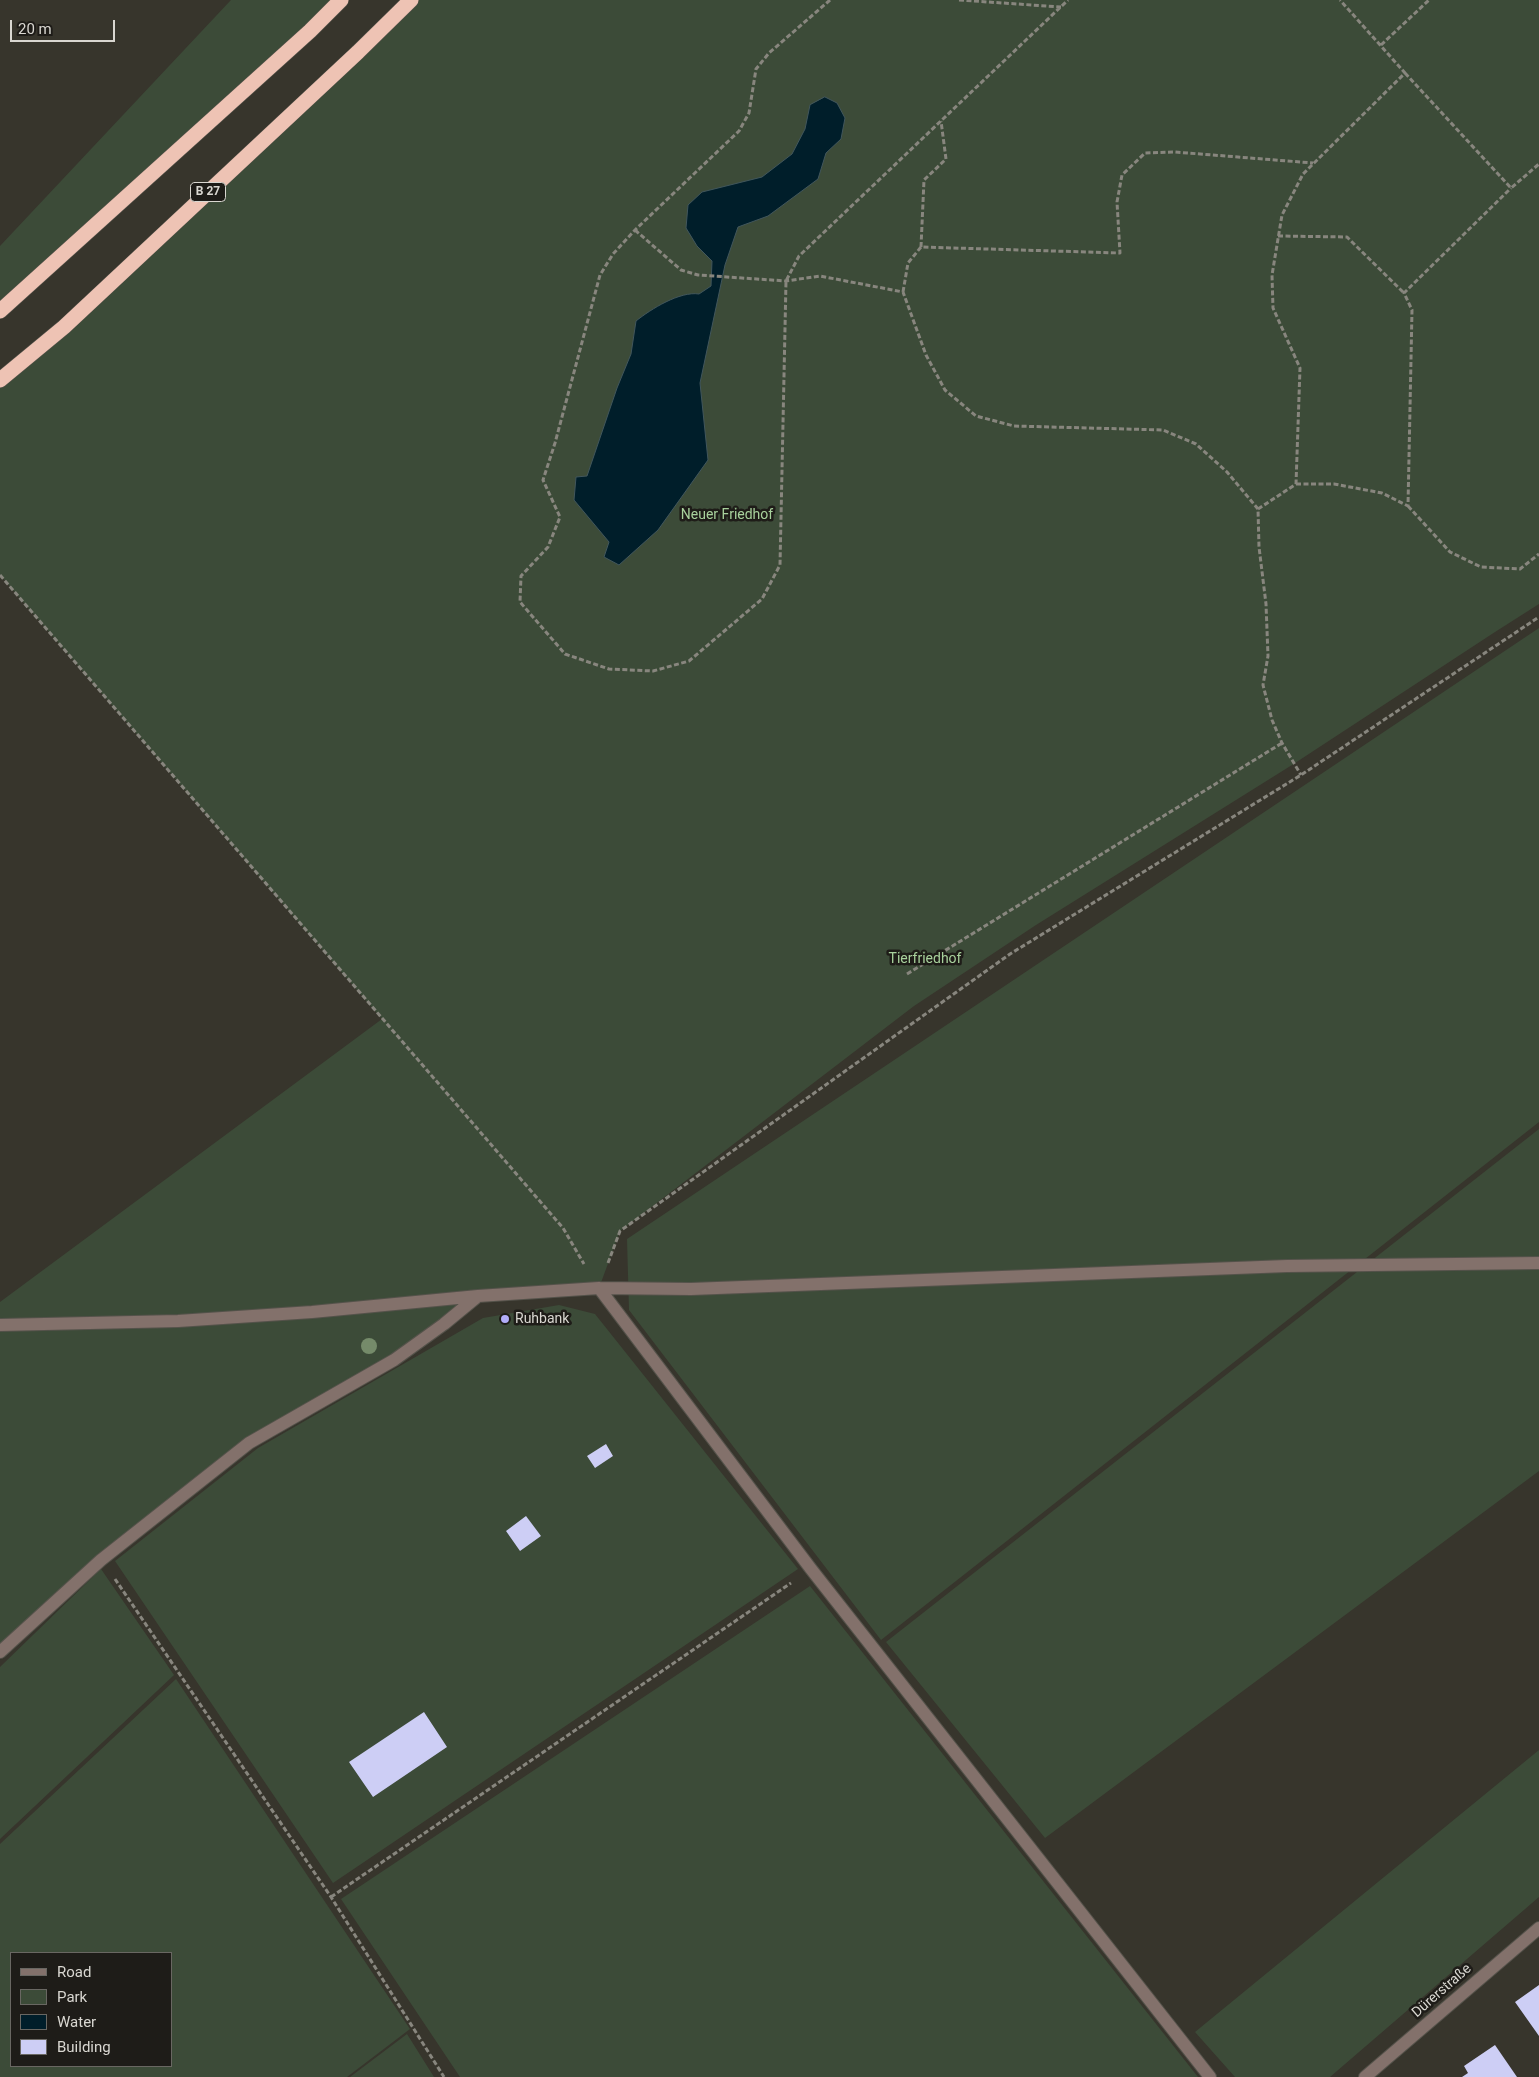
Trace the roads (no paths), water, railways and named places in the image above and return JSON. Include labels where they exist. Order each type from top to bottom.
[{"type":"highway","points":[[0,311],[310,31],[341,0]]},
{"type":"highway","name":"B 27","points":[[0,380],[64,327],[351,59],[411,0]]},
{"type":"street","points":[[0,1325],[178,1321],[599,1288],[690,1289],[1287,1266],[1539,1263]]},
{"type":"street","points":[[599,1288],[811,1569],[1210,2077]]},
{"type":"street","points":[[0,1652],[101,1560],[249,1443],[394,1360],[444,1324],[478,1296]]},
{"type":"street","name":"Dürerstraße","points":[[1365,2077],[1539,1928]]},
{"type":"water","points":[[825,97],[837,103],[845,118],[841,139],[826,153],[818,179],[768,216],[738,227],[725,265],[700,383],[708,460],[658,530],[619,565],[604,557],[609,542],[574,500],[576,477],[587,476],[617,388],[631,354],[636,321],[666,302],[683,295],[699,294],[711,286],[712,261],[697,246],[686,228],[688,205],[702,192],[762,177],[792,154],[805,129],[810,105]]},
{"type":"place","name":"Ruhbank","points":[[505,1319]]},
{"type":"park label","name":"Neuer Friedhof","points":[[727,515]]},
{"type":"park label","name":"Tierfriedhof","points":[[925,959]]}]
